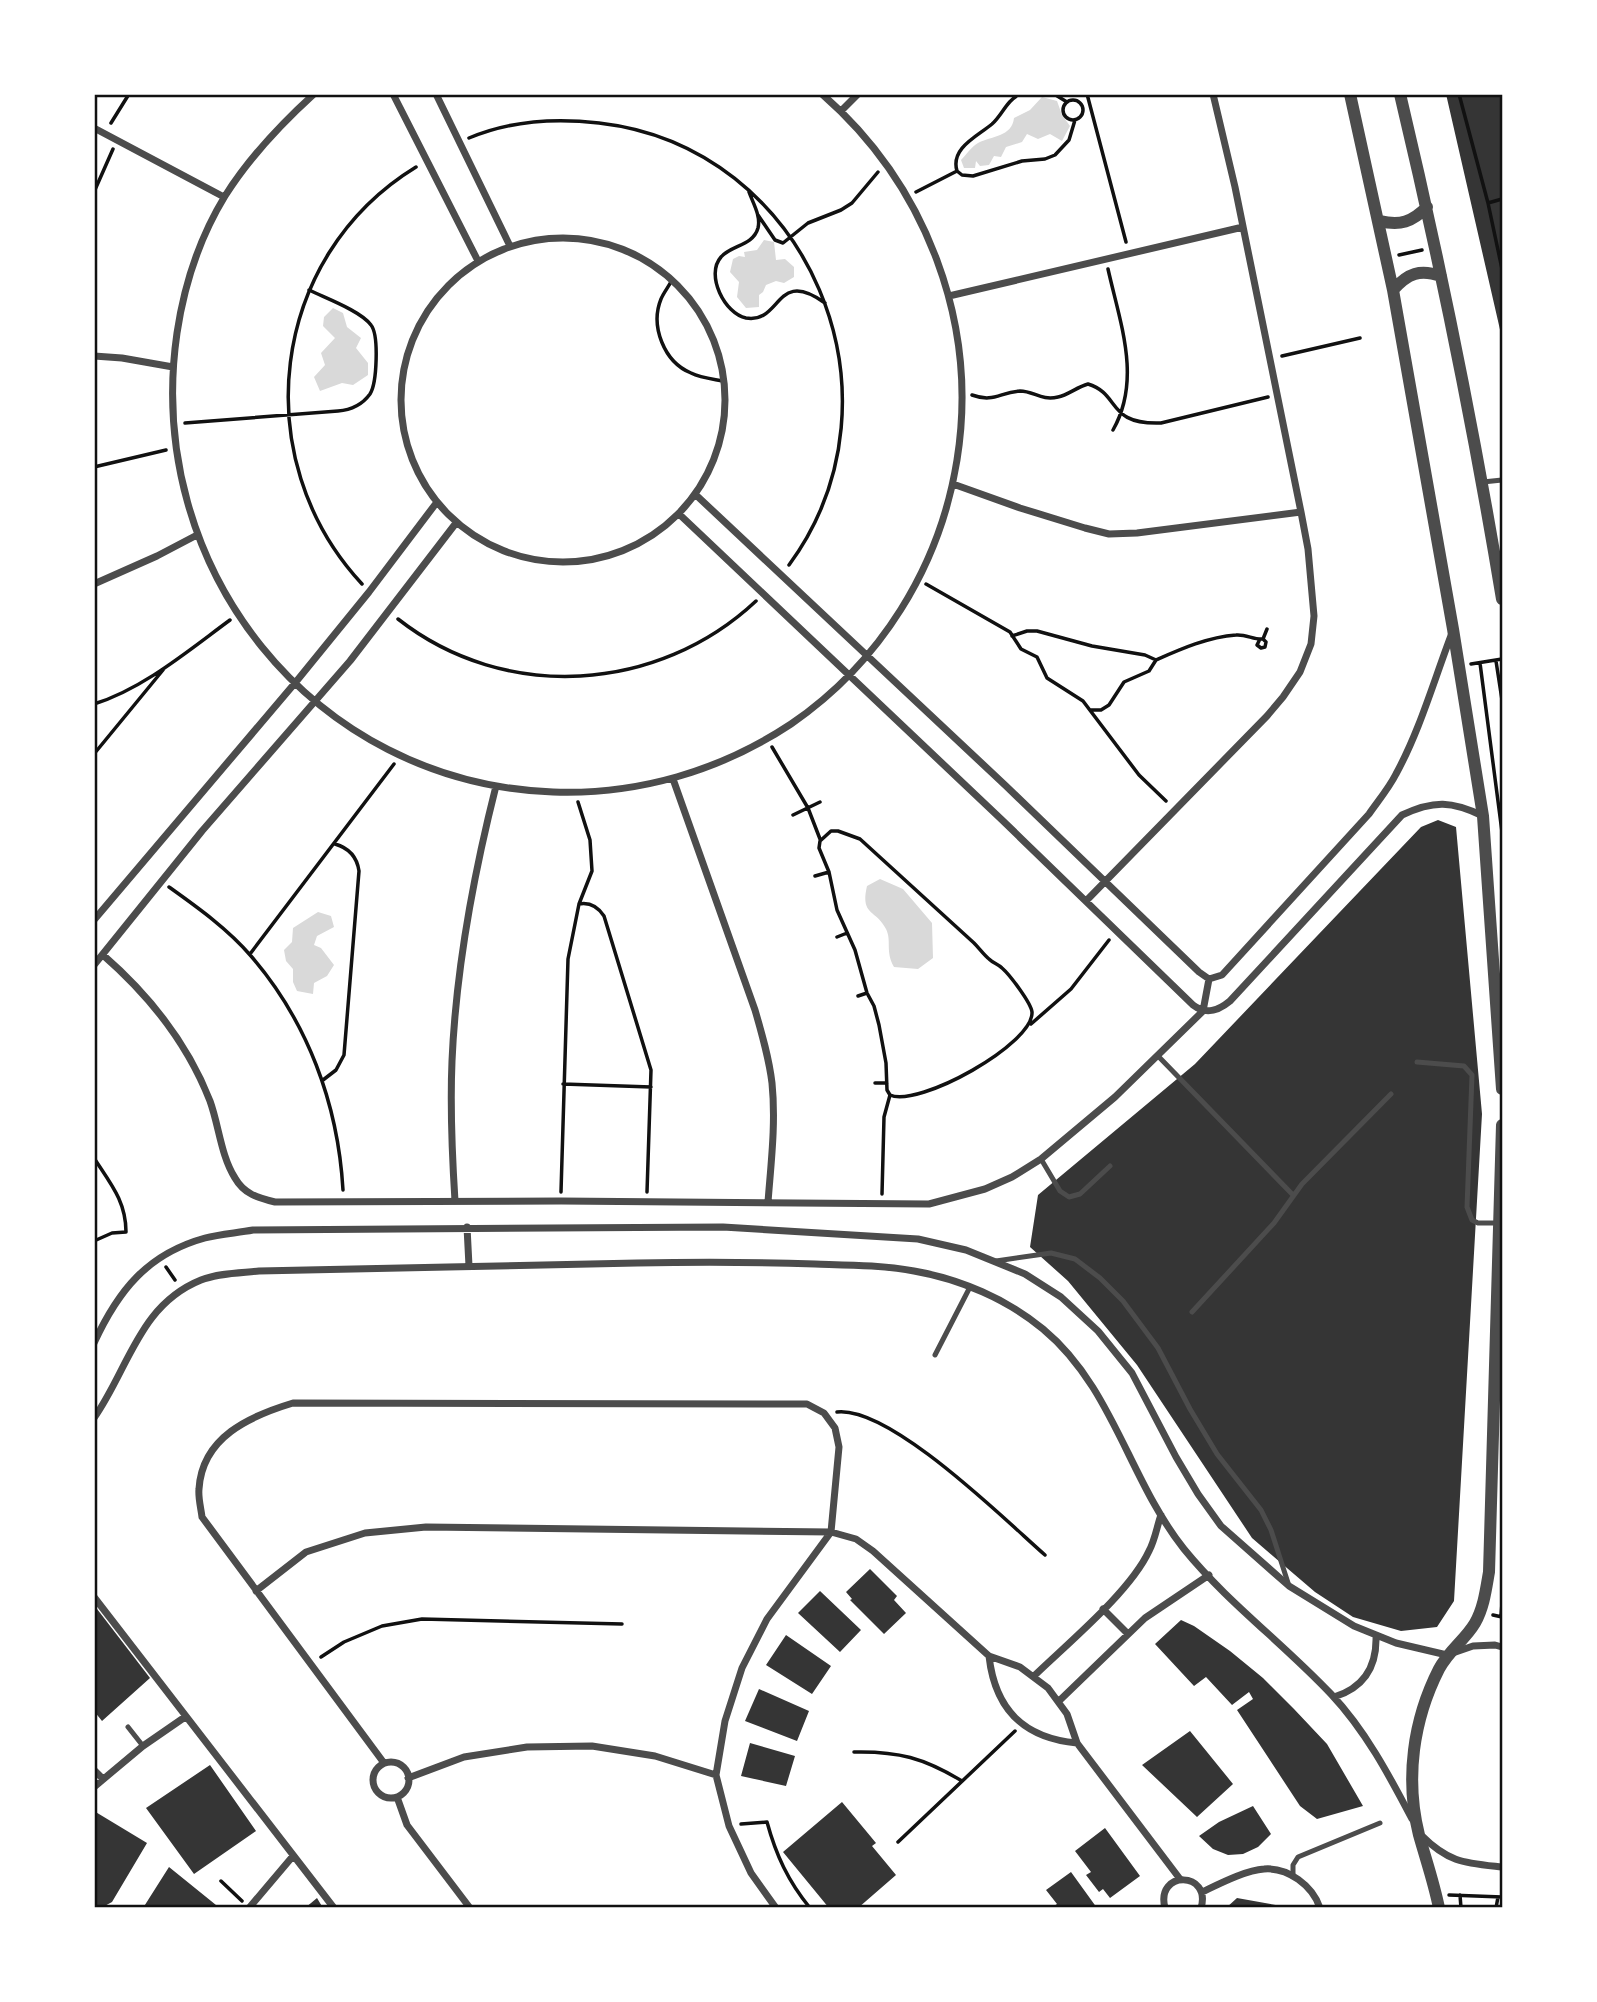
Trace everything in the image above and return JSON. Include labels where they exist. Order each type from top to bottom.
[{"type":"street","points":[[314,94],[290,116],[255,156],[224,197],[195,262],[181,308],[173,367],[172,424],[184,492],[197,535],[215,576],[264,651],[316,702],[356,731],[400,755],[447,774],[536,792],[575,793],[619,790],[673,779],[721,762],[767,739],[810,710],[849,676],[895,619],[919,580],[939,533],[953,484],[961,437],[962,390],[958,338],[950,296],[932,245],[908,196],[886,163],[841,111],[822,94]]},
{"type":"street","points":[[393,94],[478,261]]},
{"type":"street","points":[[436,94],[510,246]]},
{"type":"street","points":[[841,111],[858,94]]},
{"type":"street","points":[[1086,901],[1268,716],[1300,672],[1311,645],[1314,616],[1308,549],[1213,94]]},
{"type":"street","points":[[1350,94],[1393,290],[1483,816],[1503,1089]]},
{"type":"street","points":[[1400,94],[1427,207],[1483,482],[1503,599]]},
{"type":"street","points":[[94,128],[224,197]]},
{"type":"street","points":[[1380,221],[1397,224],[1407,222],[1427,207]]},
{"type":"street","points":[[950,296],[1243,228]]},
{"type":"street","points":[[553,238],[596,241],[637,255],[672,280],[702,317],[721,360],[726,407],[717,453],[696,495],[679,514],[640,544],[594,560],[557,562],[545,562],[498,550],[456,523],[437,502],[418,473],[406,441],[400,407],[403,372],[412,339],[428,309],[451,282],[478,261],[510,246],[553,238]]},
{"type":"street","points":[[1393,290],[1410,275],[1419,272],[1441,276]]},
{"type":"street","points":[[94,355],[173,367]]},
{"type":"street","points":[[953,484],[1020,508],[1109,534],[1137,533],[1301,512]]},
{"type":"street","points":[[696,495],[1209,979]]},
{"type":"street","points":[[94,920],[295,683],[437,502]]},
{"type":"street","points":[[679,514],[1193,1005],[1203,1011],[1213,1011],[1230,1001],[1402,815],[1421,806],[1442,803],[1463,806],[1483,816]]},
{"type":"street","points":[[94,965],[202,831],[316,702],[456,523]]},
{"type":"street","points":[[94,584],[197,535]]},
{"type":"street","points":[[1209,979],[1222,975],[1369,814],[1395,777],[1453,629]]},
{"type":"street","points":[[673,779],[766,1047],[774,1124],[768,1202]]},
{"type":"street","points":[[455,1201],[451,1131],[457,992],[466,923],[496,786]]},
{"type":"street","points":[[103,955],[131,979],[178,1037],[211,1104],[229,1169],[236,1181],[245,1191],[257,1198],[275,1202],[647,1201],[929,1204],[958,1198],[1012,1177],[1041,1159],[1115,1097],[1203,1011],[1209,979]]},
{"type":"street","points":[[1439,1908],[1419,1834],[1413,1797],[1412,1760],[1416,1735],[1430,1688],[1447,1655],[1474,1625],[1485,1598],[1489,1572],[1503,1125]]},
{"type":"street","points":[[467,1227],[469,1266]]},
{"type":"street","points":[[94,1343],[118,1296],[141,1272],[160,1258],[205,1238],[253,1230],[723,1227],[918,1238],[966,1250],[1025,1274],[1061,1297],[1098,1331],[1132,1373],[1176,1457],[1221,1526],[1289,1586],[1313,1603],[1376,1636],[1447,1655],[1473,1646],[1503,1647]]},
{"type":"street","points":[[94,1418],[146,1322],[172,1296],[201,1280],[227,1274],[260,1271],[726,1261],[868,1266],[914,1271],[970,1287],[1011,1306],[1043,1329],[1069,1353],[1096,1389],[1161,1515],[1184,1548],[1334,1697],[1379,1758],[1419,1834],[1438,1852],[1462,1863],[1503,1867]]},
{"type":"street","points":[[384,1763],[202,1517],[198,1489],[205,1462],[220,1439],[241,1422],[267,1410],[293,1403],[807,1404],[824,1413],[835,1428],[839,1447],[831,1531],[767,1619],[742,1668],[725,1721],[716,1775],[729,1826],[751,1873],[776,1908]]},
{"type":"street","points":[[1034,1676],[1126,1585],[1149,1551],[1161,1515]]},
{"type":"street","points":[[256,1591],[306,1552],[365,1533],[426,1527],[831,1531],[856,1539],[873,1551],[989,1657],[1013,1664],[1034,1676],[1059,1701],[1070,1721],[1077,1743],[1181,1879]]},
{"type":"street","points":[[1059,1701],[1145,1618],[1209,1575]]},
{"type":"street","points":[[94,1597],[334,1908]]},
{"type":"street","points":[[1103,1609],[1128,1634]]},
{"type":"street","points":[[1334,1697],[1355,1688],[1370,1670],[1375,1659],[1376,1636]]},
{"type":"street","points":[[989,1657],[997,1694],[1021,1724],[1038,1735],[1077,1743]]},
{"type":"street","points":[[94,1787],[142,1746],[186,1717]]},
{"type":"street","points":[[408,1778],[464,1757],[527,1746],[592,1746],[655,1756],[716,1775]]},
{"type":"street","points":[[395,1762],[404,1768],[408,1778],[408,1786],[403,1793],[387,1798],[379,1794],[373,1777],[384,1763],[395,1762]]},
{"type":"street","points":[[94,1770],[103,1779]]},
{"type":"street","points":[[397,1797],[407,1825],[470,1908]]},
{"type":"street","points":[[248,1908],[293,1856]]},
{"type":"street","points":[[1202,1892],[1265,1868],[1293,1875],[1316,1896],[1320,1908]]},
{"type":"street","points":[[1163,1907],[1166,1889],[1172,1882],[1181,1879],[1189,1880],[1202,1892],[1201,1908]]},
{"type":"lane","points":[[1483,482],[1503,480]]},
{"type":"lane","points":[[1158,1056],[1293,1195]]},
{"type":"lane","points":[[1417,1062],[1464,1066],[1472,1074],[1467,1207],[1472,1220],[1478,1223],[1500,1223]]},
{"type":"lane","points":[[1192,1312],[1274,1223],[1293,1195],[1391,1094]]},
{"type":"lane","points":[[1041,1159],[1060,1191],[1069,1198],[1080,1194],[1110,1166]]},
{"type":"lane","points":[[996,1261],[1051,1253],[1075,1259],[1100,1278],[1123,1301],[1158,1348],[1217,1454],[1261,1510],[1271,1530],[1289,1586]]},
{"type":"lane","points":[[935,1355],[970,1287]]},
{"type":"lane","points":[[128,1727],[142,1746]]},
{"type":"lane","points":[[1293,1875],[1293,1865],[1298,1857],[1380,1823]]},
{"type":"path","points":[[104,134],[129,94]]},
{"type":"path","points":[[957,172],[956,162],[963,147],[992,124],[1006,105],[1020,94]]},
{"type":"path","points":[[1054,94],[1067,102]]},
{"type":"path","points":[[1087,94],[1129,254]]},
{"type":"path","points":[[1460,94],[1503,269]]},
{"type":"path","points":[[957,172],[973,176],[1022,161],[1045,159],[1055,155],[1069,140],[1075,120],[1082,114],[1081,106],[1075,100],[1064,106],[1064,115],[1075,120]]},
{"type":"path","points":[[1081,106],[1089,102]]},
{"type":"path","points":[[459,143],[482,132],[558,120],[610,124],[660,137],[717,166],[748,190],[791,238],[812,272],[826,304],[836,338],[843,398],[839,445],[828,492],[796,556],[781,575]]},
{"type":"path","points":[[94,192],[117,141]]},
{"type":"path","points":[[369,592],[337,554],[312,511],[296,464],[288,415],[291,351],[309,290],[334,246],[357,215],[385,189],[427,160]]},
{"type":"path","points":[[748,190],[758,215],[776,242],[783,243],[808,223],[842,210],[852,203],[886,163]]},
{"type":"path","points":[[908,196],[957,172]]},
{"type":"path","points":[[1488,203],[1503,200]]},
{"type":"path","points":[[758,215],[758,227],[754,236],[746,243],[727,251],[716,264],[716,279],[727,303],[737,315],[750,318],[759,317],[792,291],[810,292],[826,304]]},
{"type":"path","points":[[1387,258],[1435,247]]},
{"type":"path","points":[[1106,259],[1128,362],[1128,385],[1122,415],[1113,430]]},
{"type":"path","points":[[672,280],[661,299],[657,316],[664,349],[675,363],[689,373],[723,382]]},
{"type":"path","points":[[172,424],[348,410],[363,402],[372,390],[376,343],[371,325],[364,318],[309,290]]},
{"type":"path","points":[[1270,359],[1360,338]]},
{"type":"path","points":[[962,390],[988,400],[1020,391],[1050,399],[1088,384],[1102,391],[1122,415],[1133,421],[1161,423],[1277,395]]},
{"type":"path","points":[[94,467],[175,448]]},
{"type":"path","points":[[919,580],[1006,630],[1021,649],[1037,657],[1047,678],[1073,693],[1090,710],[1139,775],[1157,794],[1177,808]]},
{"type":"path","points":[[388,611],[428,639],[472,660],[518,673],[591,677],[639,668],[684,651],[726,626],[763,595]]},
{"type":"path","points":[[94,704],[119,694],[164,668],[238,615]]},
{"type":"path","points":[[1090,710],[1108,705],[1124,682],[1149,671],[1156,660],[1189,646],[1235,635],[1261,640],[1267,629]]},
{"type":"path","points":[[1012,636],[1037,631],[1092,646],[1145,655],[1156,660]]},
{"type":"path","points":[[1459,666],[1503,659]]},
{"type":"path","points":[[1496,660],[1503,700]]},
{"type":"path","points":[[1479,663],[1503,832]]},
{"type":"path","points":[[94,754],[164,668]]},
{"type":"path","points":[[767,739],[817,826],[819,848],[829,872],[837,910],[861,967],[879,1025],[887,1090],[890,1095],[884,1117],[882,1203]]},
{"type":"path","points":[[250,954],[400,755]]},
{"type":"path","points":[[561,1201],[568,959],[579,904],[592,871],[586,825],[575,793]]},
{"type":"path","points":[[793,815],[820,802]]},
{"type":"path","points":[[820,841],[831,831],[860,839],[974,943],[986,958],[1006,971],[1015,986],[1026,995],[1032,1014],[1029,1026]]},
{"type":"path","points":[[323,1080],[336,1070],[344,1055],[359,871],[349,850],[335,844]]},
{"type":"path","points":[[815,876],[829,872]]},
{"type":"path","points":[[162,882],[215,922],[250,954],[272,983],[299,1027],[323,1080],[337,1136],[344,1202]]},
{"type":"path","points":[[579,904],[596,906],[604,916],[648,1058],[651,1087],[647,1201]]},
{"type":"path","points":[[890,1095],[901,1097],[948,1082],[992,1058],[1071,989],[1115,930]]},
{"type":"path","points":[[837,937],[847,933]]},
{"type":"path","points":[[859,996],[867,993]]},
{"type":"path","points":[[875,1083],[887,1083]]},
{"type":"path","points":[[564,1084],[651,1087]]},
{"type":"path","points":[[94,1158],[118,1193],[126,1219],[126,1232],[112,1233],[94,1241]]},
{"type":"path","points":[[160,1258],[183,1290]]},
{"type":"path","points":[[824,1413],[849,1410],[872,1420],[936,1458],[1045,1555]]},
{"type":"path","points":[[1501,1616],[1503,1603]]},
{"type":"path","points":[[310,1664],[344,1642],[382,1626],[422,1619],[622,1624]]},
{"type":"path","points":[[898,1842],[1021,1724]]},
{"type":"path","points":[[853,1752],[882,1751],[911,1756],[937,1766],[962,1782]]},
{"type":"path","points":[[729,1826],[767,1822],[777,1856],[794,1888],[810,1908]]},
{"type":"path","points":[[221,1881],[248,1908]]},
{"type":"path","points":[[1436,1894],[1500,1897],[1496,1908]]},
{"type":"path","points":[[1460,1895],[1461,1908]]},
{"type":"shaded area","points":[[1042,97],[1057,101],[1070,126],[1062,141],[1050,134],[1038,139],[1027,134],[1022,142],[1006,147],[1001,157],[994,156],[989,165],[980,166],[976,161],[975,168],[964,168],[961,160],[974,146],[1005,132],[1014,118],[1030,110]]},
{"type":"shaded area","points":[[764,240],[774,242],[776,260],[785,259],[794,267],[794,277],[784,283],[776,281],[766,285],[759,295],[759,307],[746,308],[737,297],[739,282],[730,272],[733,259],[745,257],[744,252],[757,250]]},
{"type":"shaded area","points":[[333,308],[343,313],[347,327],[361,338],[356,348],[368,363],[368,375],[353,385],[342,383],[320,391],[314,377],[325,365],[321,353],[335,338],[323,326],[324,317]]},
{"type":"shaded area","points":[[880,879],[903,889],[932,923],[933,958],[918,969],[894,967],[886,929],[867,908],[867,886]]},
{"type":"shaded area","points":[[318,912],[331,916],[334,927],[317,936],[314,945],[321,948],[334,965],[327,976],[314,983],[313,994],[297,991],[293,982],[293,969],[286,961],[284,950],[292,942],[293,928]]},
{"type":"building","points":[[1446,94],[1502,94],[1502,334],[1501,334]]},
{"type":"building","points":[[1438,820],[1456,827],[1482,1114],[1454,1601],[1437,1627],[1401,1631],[1353,1617],[1315,1592],[1252,1538],[1137,1365],[1068,1281],[1030,1247],[1038,1195],[1195,1064],[1421,827]]},
{"type":"building","points":[[870,1569],[897,1596],[894,1600],[906,1613],[884,1634],[850,1600],[852,1599],[846,1592]]},
{"type":"building","points":[[820,1591],[861,1630],[840,1652],[798,1613]]},
{"type":"building","points":[[94,1605],[150,1678],[102,1721],[94,1711]]},
{"type":"building","points":[[1181,1620],[1230,1651],[1263,1678],[1294,1709],[1327,1744],[1363,1806],[1317,1819],[1300,1806],[1237,1710],[1253,1699],[1249,1692],[1232,1705],[1206,1677],[1194,1686],[1155,1644]]},
{"type":"building","points":[[786,1635],[831,1666],[812,1694],[766,1665]]},
{"type":"building","points":[[759,1689],[809,1711],[797,1741],[745,1721]]},
{"type":"building","points":[[1190,1731],[1233,1784],[1197,1817],[1142,1765]]},
{"type":"building","points":[[750,1743],[795,1756],[786,1786],[741,1776]]},
{"type":"building","points":[[210,1765],[256,1831],[194,1874],[146,1808]]},
{"type":"building","points":[[842,1802],[876,1843],[872,1846],[896,1875],[858,1908],[829,1908],[783,1852]]},
{"type":"building","points":[[1253,1806],[1271,1834],[1258,1847],[1243,1854],[1228,1855],[1213,1849],[1199,1836],[1219,1822]]},
{"type":"building","points":[[94,1811],[147,1843],[112,1902],[101,1908],[94,1908]]},
{"type":"building","points":[[1105,1828],[1140,1876],[1110,1898],[1103,1889],[1099,1892],[1086,1875],[1091,1872],[1075,1851]]},
{"type":"building","points":[[169,1867],[216,1905],[214,1908],[143,1908]]},
{"type":"building","points":[[1071,1872],[1097,1908],[1051,1908],[1057,1904],[1046,1890]]},
{"type":"building","points":[[317,1898],[323,1908],[305,1908]]},
{"type":"building","points":[[1237,1898],[1281,1906],[1281,1908],[1226,1908]]}]
